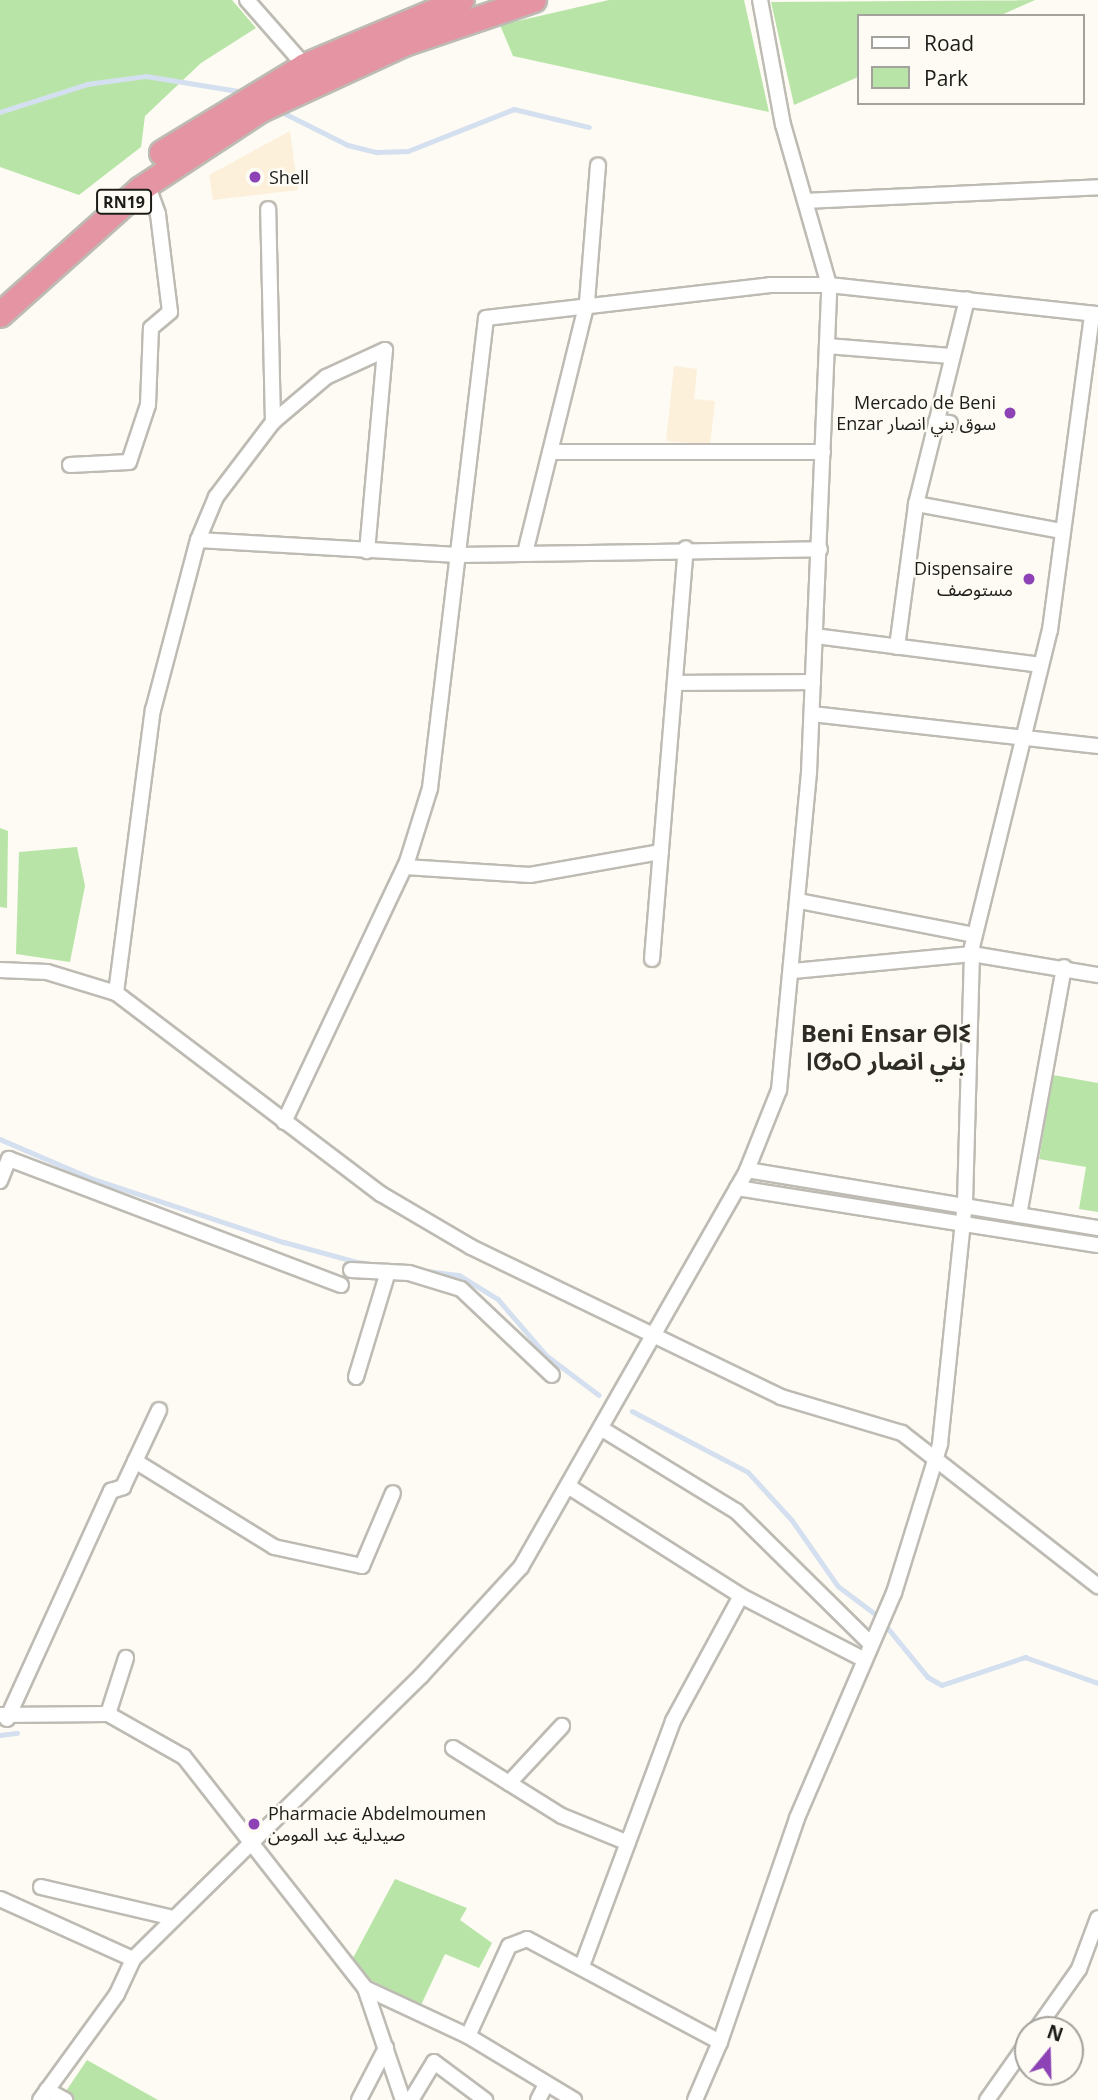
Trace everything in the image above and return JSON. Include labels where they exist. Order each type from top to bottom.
[{"type":"highway","name":"RN19","points":[[283,88],[305,66],[462,0]]},
{"type":"highway","name":"RN19","points":[[0,292],[109,193],[254,103],[283,88],[534,0]]},
{"type":"highway","name":"RN19","points":[[0,315],[147,184],[254,103]]},
{"type":"street","points":[[247,0],[305,66]]},
{"type":"street","points":[[65,2100],[43,2097],[117,1994],[133,1959],[249,1841],[421,1676],[521,1567],[571,1488],[653,1333],[747,1170],[779,1090],[793,971],[812,714],[829,285],[783,125],[760,0]]},
{"type":"street","points":[[525,553],[587,302],[598,165]]},
{"type":"street","points":[[69,465],[129,462],[148,405],[151,328],[170,312],[158,214],[147,184]]},
{"type":"street","points":[[806,201],[1098,187]]},
{"type":"street","points":[[268,209],[273,422]]},
{"type":"street","points":[[284,1122],[405,867],[430,788],[486,318],[587,302],[829,285],[1095,314],[1040,665],[974,935],[965,1203],[936,1460],[885,1614],[861,1658],[797,1818],[720,2042],[695,2100]]},
{"type":"street","points":[[897,647],[916,504],[943,422],[951,356],[967,299]]},
{"type":"street","points":[[827,346],[951,356]]},
{"type":"street","points":[[116,993],[153,710],[198,540],[216,497],[273,422],[326,377],[385,350],[367,551]]},
{"type":"street","points":[[550,452],[823,452]]},
{"type":"street","points":[[916,504],[1060,531]]},
{"type":"street","points":[[198,540],[458,555],[686,548],[820,550]]},
{"type":"street","points":[[652,959],[686,548]]},
{"type":"street","points":[[816,636],[1040,665]]},
{"type":"street","points":[[675,682],[813,682]]},
{"type":"street","points":[[812,714],[1098,746]]},
{"type":"street","points":[[405,867],[530,875],[661,852]]},
{"type":"street","points":[[799,901],[974,935]]},
{"type":"street","points":[[793,971],[972,954],[1064,967],[1098,975]]},
{"type":"street","points":[[1019,1215],[1064,967]]},
{"type":"street","points":[[0,970],[59,974],[116,993],[381,1194],[460,1240],[781,1397],[902,1433],[1098,1586]]},
{"type":"street","points":[[0,1181],[9,1159],[341,1284]]},
{"type":"street","points":[[747,1170],[965,1203],[1098,1228]]},
{"type":"street","points":[[737,1188],[1098,1245]]},
{"type":"street","points":[[351,1270],[388,1272],[461,1289],[552,1375]]},
{"type":"street","points":[[356,1377],[388,1272]]},
{"type":"street","points":[[159,1410],[123,1487],[111,1491],[4,1717],[108,1714],[184,1757],[365,1988],[403,2100]]},
{"type":"street","points":[[602,1429],[736,1511],[872,1638]]},
{"type":"street","points":[[135,1461],[274,1547],[362,1566],[393,1493]]},
{"type":"street","points":[[571,1488],[741,1596],[861,1658]]},
{"type":"street","points":[[582,1966],[673,1721],[741,1596]]},
{"type":"street","points":[[108,1714],[125,1658]]},
{"type":"street","points":[[509,1783],[562,1726]]},
{"type":"street","points":[[453,1748],[562,1816],[628,1843]]},
{"type":"street","points":[[41,1887],[173,1918]]},
{"type":"street","points":[[0,1899],[133,1959]]},
{"type":"street","points":[[1046,2016],[1079,1969],[1098,1918]]},
{"type":"street","points":[[468,2036],[516,1940],[527,1939],[720,2042]]},
{"type":"street","points":[[365,1988],[468,2036],[574,2100]]},
{"type":"street","points":[[359,2100],[386,2048]]},
{"type":"street","points":[[411,2100],[434,2062],[485,2100]]},
{"type":"street","points":[[987,2100],[1014,2062]]},
{"type":"street","points":[[538,2100],[546,2084]]},
{"type":"shaded area","points":[[290,131],[298,190],[213,200],[209,175]]},
{"type":"shaded area","points":[[674,366],[697,369],[694,399],[715,401],[710,445],[666,441]]},
{"type":"green space","points":[[0,0],[232,0],[256,28],[201,63],[145,116],[141,147],[79,195],[0,167]]},
{"type":"green space","points":[[609,0],[744,0],[769,112],[513,56],[500,25]]},
{"type":"green space","points":[[1035,0],[1004,14],[856,14],[856,78],[794,105],[771,2]]},
{"type":"green space","points":[[0,828],[8,831],[7,908],[0,907]]},
{"type":"green space","points":[[77,847],[85,886],[70,962],[16,954],[19,852]]},
{"type":"green space","points":[[1053,1075],[1098,1083],[1098,1212],[1079,1209],[1086,1167],[1039,1159]]},
{"type":"green space","points":[[395,1879],[467,1908],[460,1920],[492,1943],[479,1968],[445,1954],[421,2005],[369,1979],[352,1960]]},
{"type":"green space","points":[[87,2060],[158,2100],[60,2100]]},
{"type":"waterway","points":[[0,112],[87,84],[146,76],[244,92]]},
{"type":"waterway","points":[[280,111],[348,145],[377,152],[408,151],[514,109],[589,127]]},
{"type":"waterway","points":[[0,1139],[93,1179],[284,1242],[357,1262],[459,1275],[498,1299],[546,1355],[599,1395]]},
{"type":"waterway","points":[[632,1411],[748,1472],[792,1520],[838,1586],[878,1616],[928,1677],[942,1685],[1025,1657],[1098,1683]]},
{"type":"waterway","points":[[0,1735],[17,1733]]},
{"type":"place","name":"Shell","points":[[255,177]]},
{"type":"place","name":"Mercado de Beni Enzar سوق بني انصار","points":[[1010,413]]},
{"type":"place","name":"Dispensaire مستوصف","points":[[1029,579]]},
{"type":"place","name":"Pharmacie Abdelmoumen صيدلية عبد المومن","points":[[254,1824]]},
{"type":"district","name":"Beni Ensar ⴱⵏⵉ ⵏⵚⴰⵔ بني انصار","points":[[886,1047]]}]
